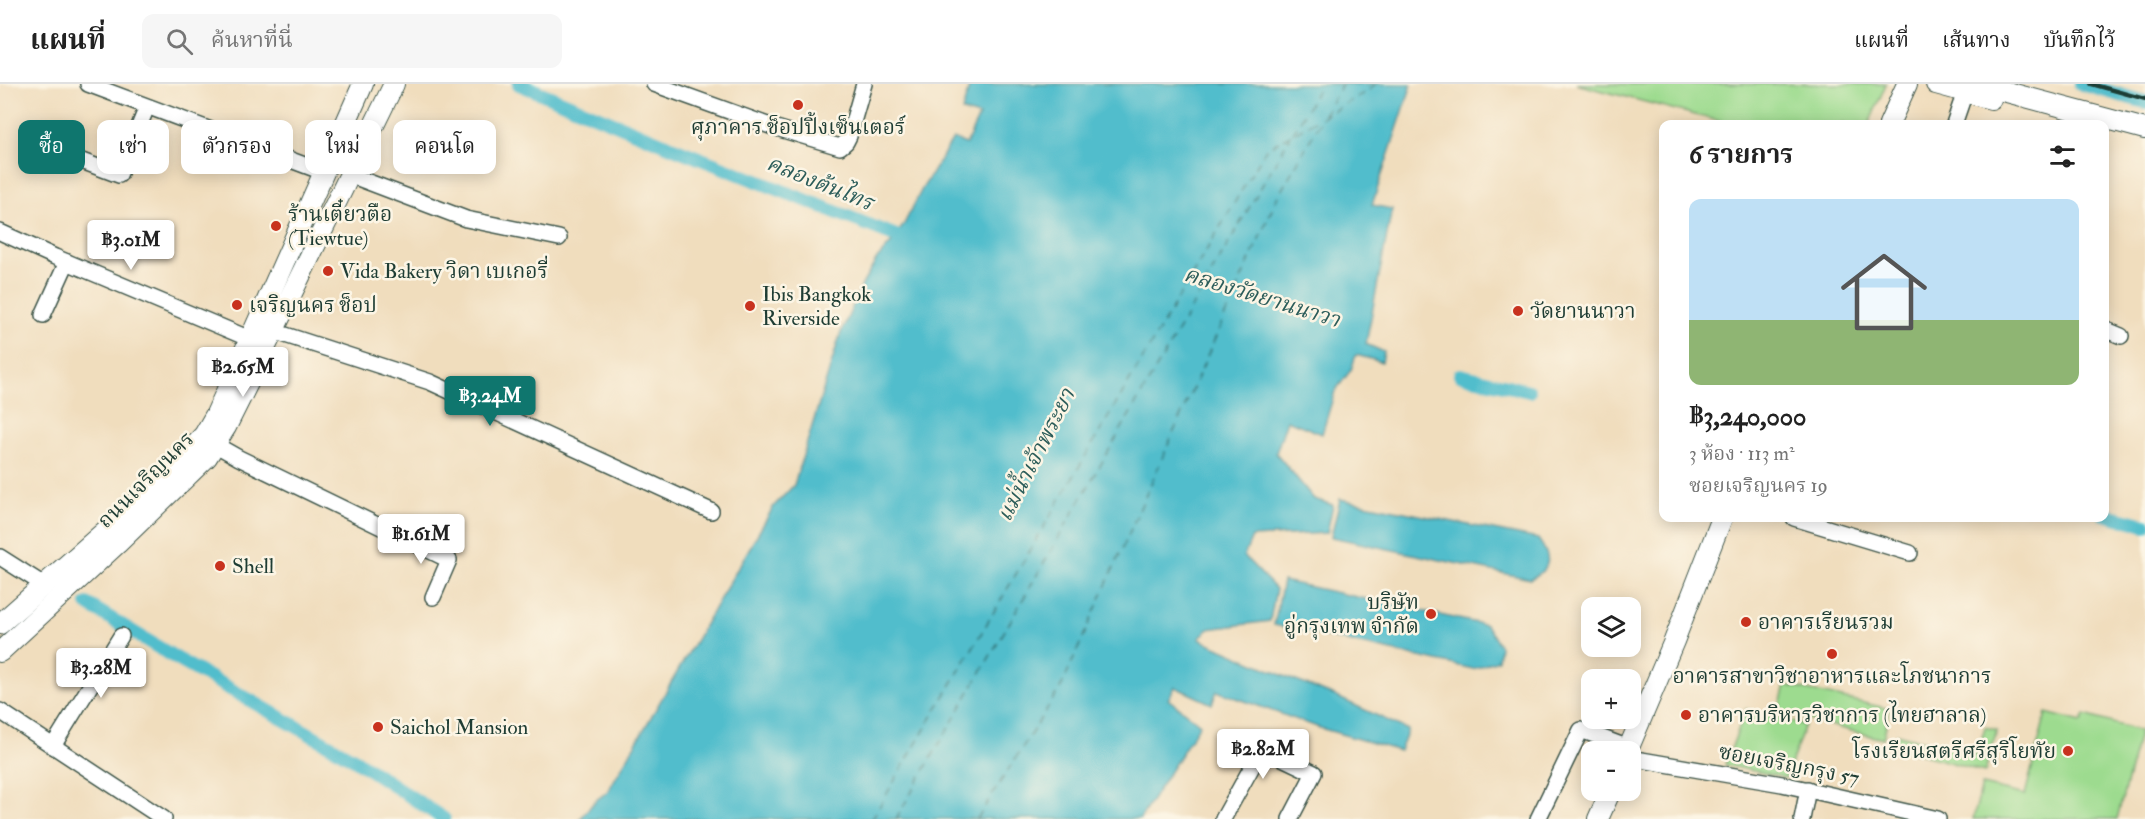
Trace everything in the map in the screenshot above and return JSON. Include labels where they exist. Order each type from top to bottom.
[{"type":"main road","name":"ถนนเจริญนคร","points":[[347,120],[363,84]]},
{"type":"main road","name":"ถนนเจริญนคร","points":[[0,652],[117,544],[207,457],[216,445],[394,84]]},
{"type":"main road","points":[[1891,120],[1907,84]]},
{"type":"main road","points":[[1936,84],[1971,88],[2107,120]]},
{"type":"main road","points":[[1971,88],[2073,120]]},
{"type":"main road","points":[[2109,121],[2145,129]]},
{"type":"main road","points":[[2109,130],[2145,140]]},
{"type":"main road","name":"ถนนเจริญนคร","points":[[0,624],[160,480],[204,435],[250,339],[322,174]]},
{"type":"main road","points":[[1634,741],[1720,522]]},
{"type":"main road","points":[[1598,819],[1606,801]]},
{"type":"street","points":[[88,84],[305,165]]},
{"type":"street","points":[[654,84],[784,130],[840,147],[849,136],[864,84]]},
{"type":"street","points":[[1956,120],[1971,88]]},
{"type":"street","points":[[85,162],[119,175],[147,107]]},
{"type":"street","points":[[350,175],[466,219],[559,238]]},
{"type":"street","points":[[0,232],[250,339]]},
{"type":"street","points":[[43,315],[67,262]]},
{"type":"street","points":[[273,331],[430,382],[711,511]]},
{"type":"street","points":[[2109,331],[2121,336]]},
{"type":"street","points":[[216,445],[449,560],[433,597]]},
{"type":"street","points":[[1807,522],[1910,553]]},
{"type":"street","points":[[0,557],[44,585]]},
{"type":"street","points":[[53,746],[121,636]]},
{"type":"street","points":[[0,711],[164,819]]},
{"type":"street","name":"ซอยเจริญกรุง 57","points":[[1538,819],[1581,730],[1604,741]]},
{"type":"street","points":[[1223,819],[1259,754],[1272,753],[1314,773],[1290,819]]},
{"type":"street","name":"ซอยเจริญกรุง 57","points":[[1641,755],[1808,789],[1934,819]]},
{"type":"street","points":[[1802,819],[1808,789]]},
{"type":"green space","points":[[1576,84],[1886,84],[1871,120],[1715,120]]},
{"type":"green space","points":[[1785,685],[1890,709],[1883,739],[1778,712]]},
{"type":"green space","points":[[1746,709],[1805,725],[1786,778],[1725,765]]},
{"type":"green space","points":[[2046,713],[2082,722],[2085,715],[2140,731],[2117,819],[1973,819],[1982,785],[2025,795]]},
{"type":"green space","points":[[1985,727],[1997,730],[1985,772],[1894,747],[1896,734],[1977,755]]},
{"type":"water","name":"แม่น้ำเจ้าพระยา","points":[[970,84],[1412,84],[1372,205],[1392,209],[1366,344],[1384,352],[1382,362],[1356,355],[1351,370],[1335,391],[1322,434],[1287,420],[1276,453],[1314,499],[1333,505],[1327,533],[1252,537],[1244,556],[1276,589],[1270,621],[1208,629],[1199,639],[1335,696],[1408,730],[1400,751],[1320,728],[1217,691],[1212,704],[1175,687],[1168,699],[1200,724],[1140,819],[580,819],[595,801],[608,791],[774,506],[794,485],[840,335],[863,283],[877,259],[904,224],[922,189],[953,139],[966,144],[979,116],[962,111]]},
{"type":"water","points":[[1340,499],[1538,539],[1547,557],[1546,566],[1543,571],[1530,579],[1331,537]]},
{"type":"water","points":[[1283,581],[1486,625],[1500,646],[1498,660],[1473,669],[1274,625]]},
{"type":"waterway","name":"คลองต้นไทร","points":[[519,84],[914,243]]},
{"type":"waterway","points":[[2081,84],[2145,102]]},
{"type":"waterway","name":"คลองวัดยานนาวา","points":[[1460,375],[1529,391]]},
{"type":"waterway","name":"คลองวัดยานนาวา","points":[[2109,515],[2145,525]]},
{"type":"waterway","points":[[87,604],[184,663],[354,759],[444,819]]},
{"type":"ferry route","points":[[1293,133],[1321,84]]},
{"type":"ferry route","points":[[1324,115],[1342,84]]},
{"type":"ferry route","points":[[872,819],[1266,149],[1366,92],[1374,86],[1373,84]]},
{"type":"ferry route","points":[[977,819],[1062,685],[1277,198],[1322,119]]},
{"type":"ferry route","points":[[896,819],[1290,137]]},
{"type":"railway","points":[[2091,84],[2145,99]]},
{"type":"place","name":"ศุภาคาร ช็อปปิ้งเซ็นเตอร์","points":[[798,105]]},
{"type":"place","name":"ร้านเตี๋ยวตือ (Tiewtue)","points":[[276,226]]},
{"type":"place","name":"Vida Bakery วิดา เบเกอรี่","points":[[328,271]]},
{"type":"place","name":"เจริญนคร ช็อป","points":[[237,305]]},
{"type":"place","name":"Ibis Bangkok Riverside","points":[[750,306]]},
{"type":"place","name":"วัดยานนาวา","points":[[1518,311]]},
{"type":"place","name":"Shell","points":[[220,566]]},
{"type":"place","name":"บริษัท อู่กรุงเทพ จำกัด","points":[[1431,614]]},
{"type":"place","name":"อาคารเรียนรวม","points":[[1746,622]]},
{"type":"place","name":"อาคารสาขาวิชาอาหารและโภชนาการ","points":[[1832,654]]},
{"type":"place","name":"อาคารบริหารวิชาการ (ไทยฮาลาล)","points":[[1686,715]]},
{"type":"place","name":"Saichol Mansion","points":[[378,727]]},
{"type":"place","name":"โรงเรียนสตรีศรีสุริโยทัย","points":[[2068,751]]}]
